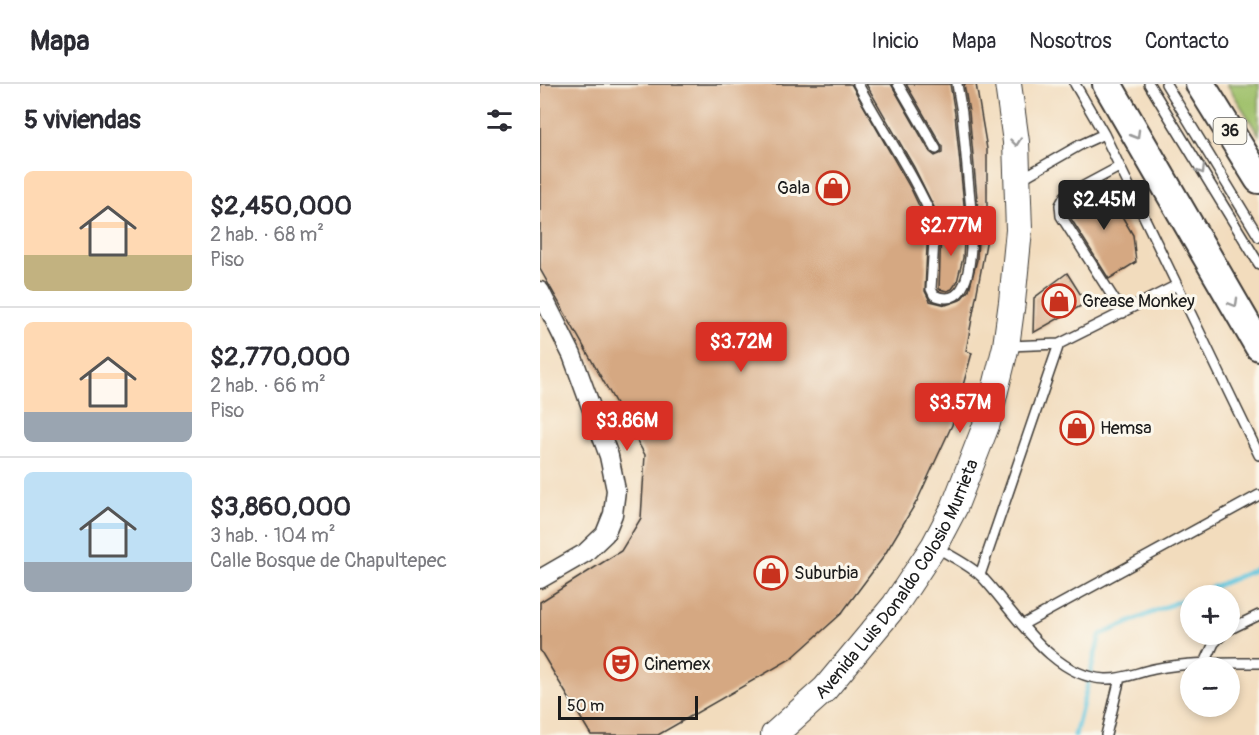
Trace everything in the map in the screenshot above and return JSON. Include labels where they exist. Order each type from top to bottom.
[{"type":"main road","name":"Avenida Luis Donaldo Colosio Murrieta","points":[[775,734],[825,689],[895,605],[934,546],[954,508],[987,423],[1006,346],[1018,242],[1019,180],[1008,84]]},
{"type":"main road","points":[[1107,84],[1259,346]]},
{"type":"main road","name":"36","points":[[1200,84],[1259,179]]},
{"type":"street","points":[[540,291],[572,354],[609,456],[616,490],[613,514],[605,534],[585,553],[540,579]]},
{"type":"lane","points":[[858,84],[916,182],[935,224],[931,289],[934,295],[948,298],[956,296],[964,284],[969,265],[972,221],[957,84]]},
{"type":"lane","points":[[898,84],[936,149]]},
{"type":"lane","points":[[1075,84],[1104,134],[1259,455]]},
{"type":"lane","points":[[1149,84],[1259,264]]},
{"type":"lane","points":[[1167,84],[1259,237]]},
{"type":"lane","points":[[1019,180],[1104,134]]},
{"type":"lane","points":[[1119,167],[1065,196],[1060,205],[1061,216],[1123,313]]},
{"type":"lane","points":[[935,224],[972,221]]},
{"type":"lane","points":[[1006,346],[1059,344],[1177,285]]},
{"type":"lane","points":[[980,575],[1059,344]]},
{"type":"lane","points":[[1022,625],[1259,495]]},
{"type":"lane","points":[[934,546],[980,575],[1022,625],[1062,663],[1077,673],[1104,679],[1120,678],[1154,669],[1180,666]]},
{"type":"lane","points":[[1240,624],[1259,615]]},
{"type":"lane","points":[[1240,663],[1259,663]]},
{"type":"lane","points":[[1106,735],[1120,678]]},
{"type":"green space","points":[[1227,84],[1259,84],[1259,135]]},
{"type":"building","points":[[540,84],[851,84],[912,191],[928,225],[925,291],[930,301],[946,305],[960,300],[969,290],[977,260],[979,220],[969,112],[964,84],[976,84],[987,149],[987,238],[966,351],[972,353],[952,425],[917,501],[882,559],[841,614],[792,658],[658,735],[591,735],[540,650],[540,602],[621,551],[641,518],[645,455],[540,269]]},
{"type":"building","points":[[866,84],[891,84],[930,152],[935,156],[942,153],[942,146],[906,84],[950,84],[965,215],[939,217],[914,167]]},
{"type":"building","points":[[1103,184],[1133,235],[1136,262],[1109,279],[1068,214],[1067,208]]},
{"type":"building","points":[[965,228],[963,258],[957,282],[952,289],[947,291],[939,289],[941,230]]},
{"type":"building","name":"Grease Monkey","points":[[1067,273],[1086,303],[1033,333],[1034,298]]},
{"type":"waterway","points":[[1218,585],[1259,568]]},
{"type":"waterway","points":[[1075,735],[1100,635],[1180,601]]},
{"type":"place","name":"Gala","points":[[833,188]]},
{"type":"place","name":"Grease Monkey","points":[[1059,301]]},
{"type":"place","name":"Hemsa","points":[[1077,428]]},
{"type":"place","name":"Suburbia","points":[[771,573]]},
{"type":"place","name":"Cinemex","points":[[621,664]]}]
